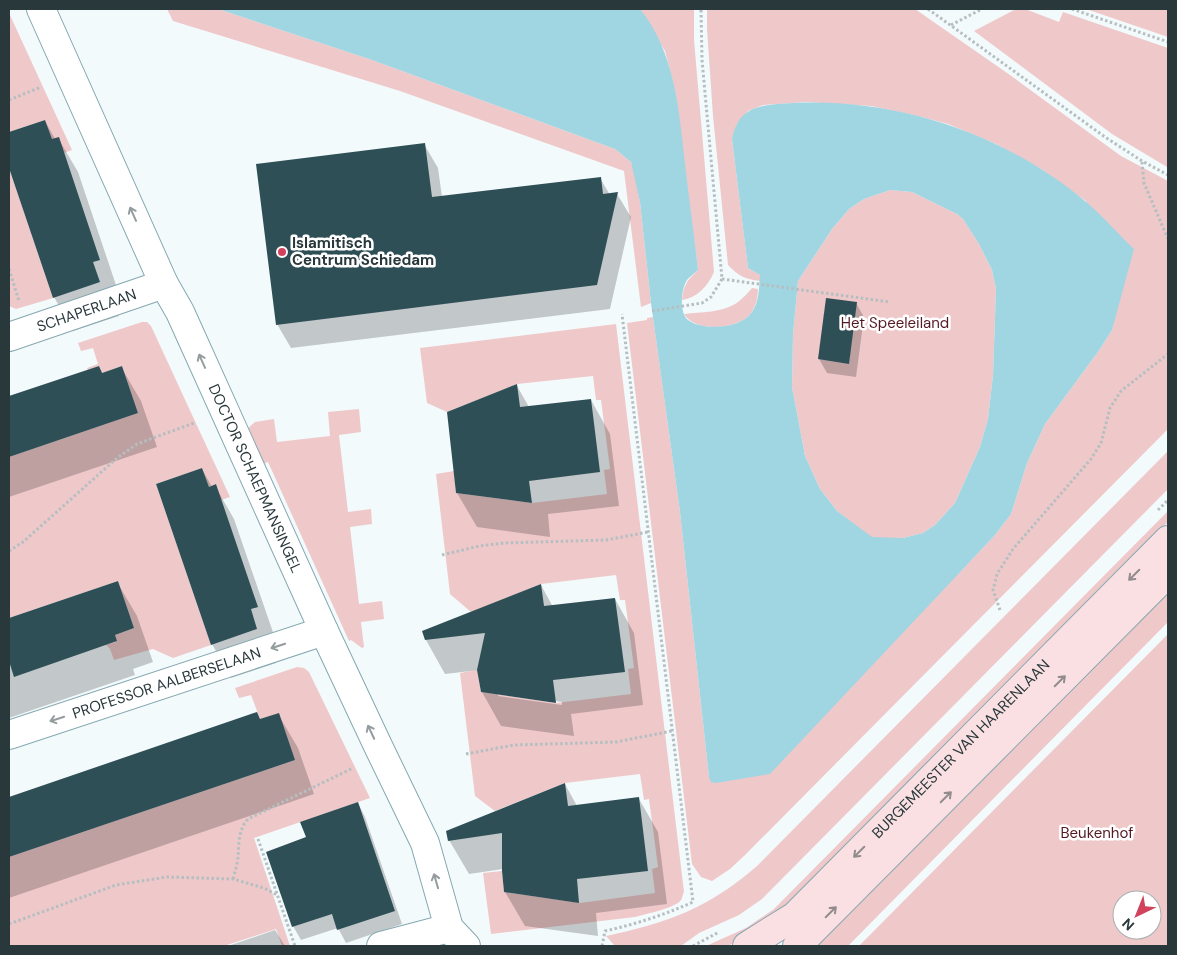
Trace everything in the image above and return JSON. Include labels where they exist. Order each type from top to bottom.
[{"type":"main road","name":"BURGEMEESTER VAN HAARENLAAN","points":[[747,946],[795,916],[1168,540]]},
{"type":"main road","name":"BURGEMEESTER VAN HAARENLAAN","points":[[797,946],[1168,573]]},
{"type":"street","name":"DOCTOR SCHAEPMANSINGEL","points":[[41,9],[164,284],[180,312],[324,631],[378,748],[425,843],[458,937]]},
{"type":"street","name":"SCHAPERLAAN","points":[[9,337],[164,284]]},
{"type":"street","name":"PROFESSOR AALBERSELAAN","points":[[9,736],[324,631]]},
{"type":"street","points":[[381,946],[458,937]]},
{"type":"path","points":[[652,311],[702,303],[711,297],[722,279],[703,69],[701,9]]},
{"type":"path","points":[[928,9],[1142,161],[1168,174]]},
{"type":"path","points":[[952,25],[982,9]]},
{"type":"path","points":[[1072,9],[1168,42]]},
{"type":"path","points":[[1142,161],[1144,183],[1168,239]]},
{"type":"path","points":[[722,279],[890,302]]},
{"type":"path","points":[[602,946],[605,931],[666,914],[693,902],[622,314]]},
{"type":"path","points":[[1000,610],[993,590],[997,574],[1013,549],[1091,459],[1101,443],[1110,408],[1121,391],[1168,354]]},
{"type":"path","points":[[9,551],[23,542],[117,458],[137,444],[194,423],[226,414]]},
{"type":"path","points":[[442,555],[479,546],[504,543],[606,540],[648,532]]},
{"type":"path","points":[[466,754],[514,745],[616,742],[672,731]]},
{"type":"path","points":[[233,878],[240,835],[243,825],[248,819],[355,767]]},
{"type":"path","points":[[258,839],[295,946]]},
{"type":"path","points":[[9,924],[116,885],[167,877],[233,878],[264,888],[277,895]]},
{"type":"green space","points":[[167,9],[218,9],[372,60],[615,149],[631,162],[635,176],[640,202],[651,303],[641,307],[624,171],[400,91],[173,21]]},
{"type":"green space","points":[[640,9],[694,9],[694,40],[714,272],[709,282],[701,291],[692,297],[682,300],[687,283],[698,270],[674,87],[665,51]]},
{"type":"green space","points":[[707,9],[915,9],[1121,156],[1168,181],[1168,429],[745,855],[730,869],[712,881],[701,877],[692,864],[627,323],[647,320],[647,318],[653,317],[680,512],[709,777],[958,574],[995,535],[1011,514],[1027,463],[1045,424],[1112,330],[1116,310],[1086,201],[1041,169],[996,144],[948,124],[871,106],[806,102],[763,105],[748,111],[737,124],[732,139],[748,268],[760,275],[760,281],[746,278],[735,272],[728,265],[713,116]]},
{"type":"green space","points":[[1016,9],[1025,9],[1059,22],[1063,12],[1168,48],[1167,167],[1112,134],[974,31]]},
{"type":"green space","points":[[1086,9],[1168,9],[1168,37]]},
{"type":"green space","points":[[9,13],[72,150],[64,153],[52,139],[45,120],[9,132]]},
{"type":"green space","points":[[9,168],[53,298],[16,309],[9,306]]},
{"type":"green space","name":"Het Speeleiland","points":[[890,190],[912,192],[957,214],[963,219],[979,244],[992,270],[996,289],[993,375],[988,419],[980,447],[955,503],[935,525],[923,533],[903,538],[872,538],[837,511],[820,489],[805,456],[792,387],[793,334],[798,281],[832,229],[849,209],[864,199]]},
{"type":"green space","points":[[752,288],[758,289],[755,307],[746,318],[738,323],[718,327],[707,326],[690,320],[684,314],[712,311],[732,306]]},
{"type":"green space","points":[[147,322],[151,326],[230,497],[221,500],[216,484],[209,487],[202,468],[156,484],[211,645],[173,658],[153,649],[114,660],[110,649],[106,645],[116,642],[115,635],[134,628],[118,581],[9,618],[9,457],[138,413],[122,366],[102,373],[99,366],[88,370],[87,368],[98,364],[93,348],[81,351],[78,343]]},
{"type":"green space","points":[[616,324],[684,892],[681,900],[673,906],[635,917],[491,934],[483,873],[502,871],[504,892],[580,903],[655,893],[652,869],[658,867],[649,799],[644,800],[640,774],[565,783],[495,811],[475,796],[460,673],[477,670],[481,692],[556,703],[631,694],[628,669],[634,668],[625,600],[620,600],[616,575],[541,584],[471,612],[450,594],[436,474],[454,471],[456,493],[532,503],[607,494],[604,470],[610,469],[601,400],[596,400],[593,376],[517,384],[447,412],[427,403],[420,348]]},
{"type":"green space","points":[[359,409],[361,432],[339,435],[348,512],[371,509],[372,524],[350,527],[359,604],[382,601],[384,619],[361,622],[364,647],[362,648],[351,640],[349,641],[268,462],[258,466],[247,429],[255,422],[274,419],[277,442],[330,436],[328,412]]},
{"type":"green space","points":[[1168,451],[1168,489],[762,899],[739,915],[699,933],[681,946],[615,946],[606,936],[649,925],[686,912],[722,893],[757,866]]},
{"type":"green space","points":[[1168,511],[1168,522],[780,914],[766,925],[728,946],[706,946],[746,928],[774,909]]},
{"type":"green space","points":[[1168,584],[1168,622],[848,946],[810,946]]},
{"type":"green space","name":"Beukenhof","points":[[1168,634],[1168,946],[859,946]]},
{"type":"green space","points":[[297,667],[304,668],[309,672],[370,798],[254,838],[290,946],[282,946],[276,929],[224,946],[9,946],[9,857],[295,760],[260,719],[251,695],[239,698],[235,688]]},
{"type":"water","points":[[218,9],[640,9],[652,26],[661,44],[673,82],[680,123],[698,270],[685,284],[682,295],[682,307],[688,320],[703,326],[731,325],[747,318],[752,312],[757,299],[760,275],[748,268],[732,139],[735,127],[740,119],[746,113],[762,106],[793,103],[832,103],[872,107],[910,114],[948,125],[985,139],[1054,177],[1092,207],[1134,249],[1112,330],[1045,424],[1027,463],[1011,514],[995,535],[770,774],[716,783],[711,782],[709,777],[680,512],[651,303],[640,202],[631,162],[615,149],[372,60]],"holes":[[[890,190],[912,192],[957,214],[963,219],[979,244],[992,270],[996,289],[993,375],[988,419],[980,447],[955,503],[935,525],[923,533],[903,538],[872,537],[837,511],[820,489],[805,456],[792,387],[793,334],[798,281],[832,229],[849,209],[864,199]]]},
{"type":"building","points":[[45,120],[52,139],[59,137],[100,260],[93,262],[100,282],[53,298],[9,168],[9,132]]},
{"type":"building","points":[[425,143],[432,197],[601,177],[603,194],[618,192],[597,285],[276,325],[256,164]]},
{"type":"building","points":[[826,298],[857,302],[849,364],[818,359]]},
{"type":"building","points":[[99,366],[102,373],[122,366],[138,413],[9,457],[9,396]]},
{"type":"building","points":[[517,384],[520,407],[591,399],[600,472],[529,481],[532,503],[456,493],[447,412]]},
{"type":"building","points":[[202,468],[209,487],[216,484],[258,607],[251,609],[257,629],[211,645],[156,484]]},
{"type":"building","points":[[118,581],[134,628],[115,635],[117,641],[14,677],[9,661],[9,618]]},
{"type":"building","points":[[541,584],[544,606],[615,598],[625,672],[553,680],[556,703],[481,692],[477,670],[485,633],[425,640],[422,631]]},
{"type":"building","points":[[257,712],[260,719],[279,713],[295,760],[9,857],[9,797]]},
{"type":"building","points":[[565,783],[568,806],[639,797],[648,871],[577,879],[579,903],[504,892],[502,833],[448,841],[446,831]]},
{"type":"building","points":[[358,802],[395,911],[337,930],[332,914],[292,927],[266,852],[306,837],[300,822]]},
{"type":"place","name":"Islamitisch Centrum Schiedam","points":[[282,252]]}]
